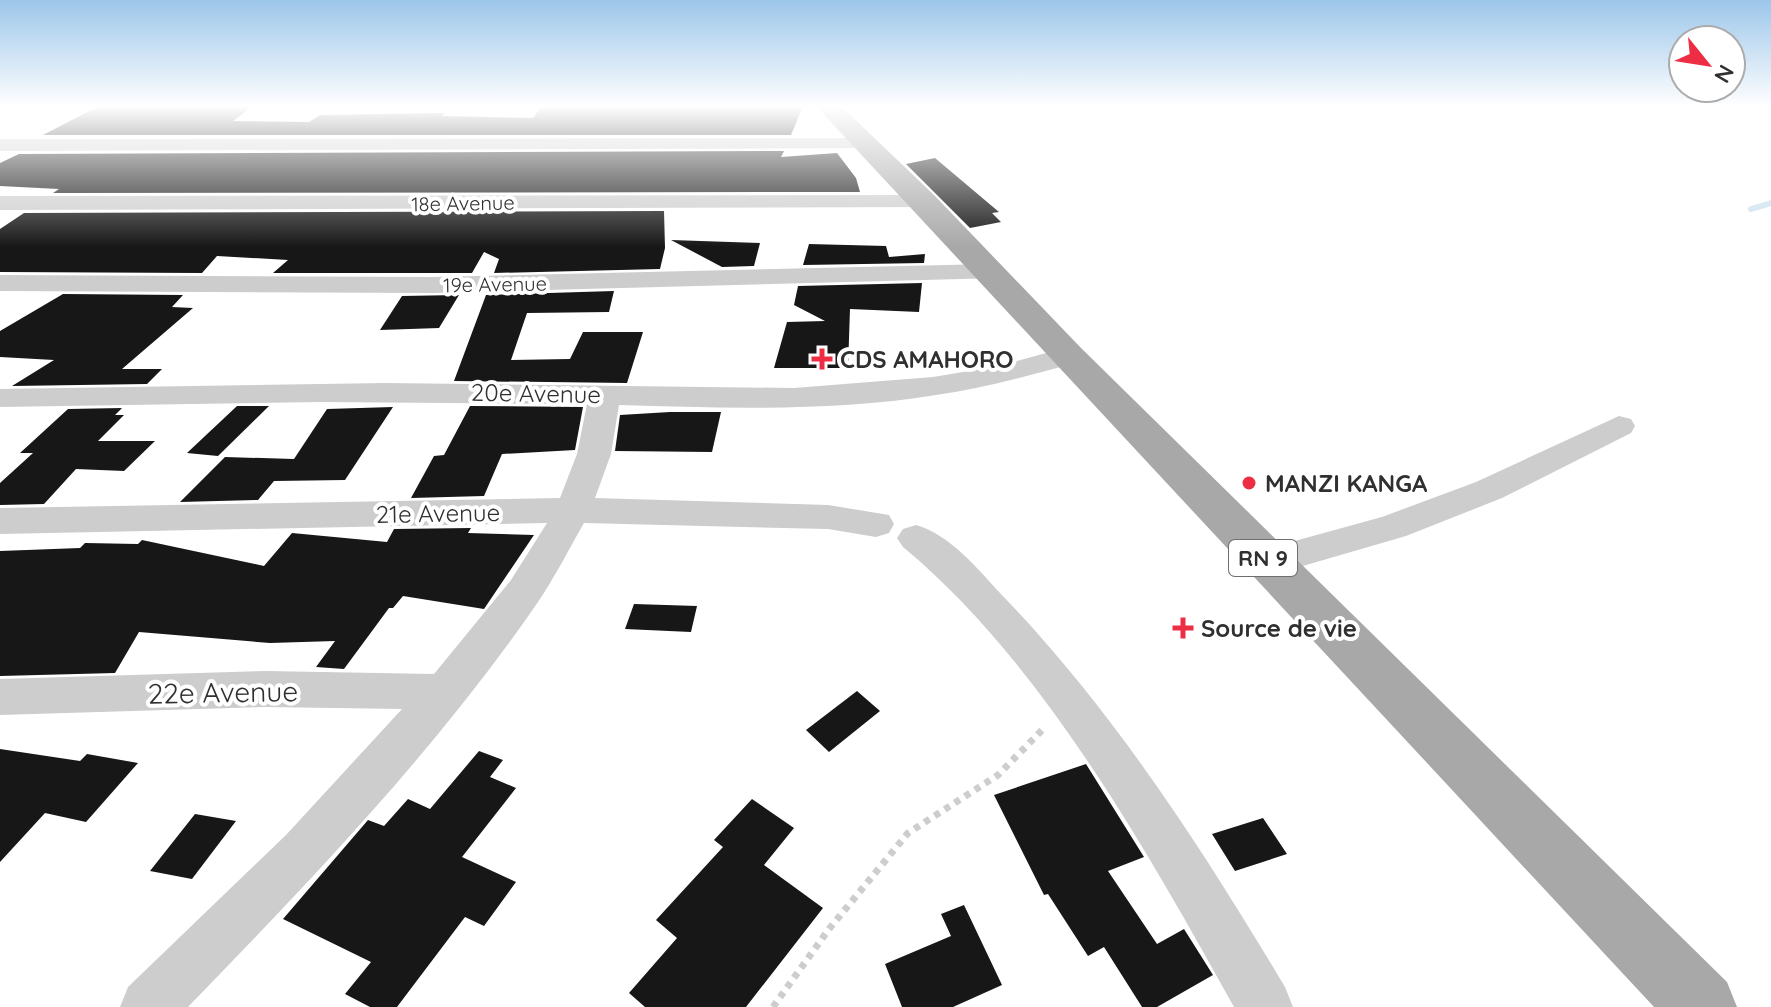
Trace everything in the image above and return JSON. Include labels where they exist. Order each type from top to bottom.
[{"type":"main road","name":"RN 9","points":[[877,153],[1068,356],[1702,1007]]},
{"type":"street","name":"18e Avenue","points":[[0,203],[925,202]]},
{"type":"street","name":"19e Avenue","points":[[0,283],[432,285],[990,272]]},
{"type":"street","name":"20e Avenue","points":[[0,398],[281,392],[882,394],[999,377],[1068,356]]},
{"type":"street","points":[[148,1007],[304,852],[445,692],[525,590],[573,510],[594,454],[605,394]]},
{"type":"street","points":[[1268,562],[1393,527],[1489,490],[1619,426]]},
{"type":"street","name":"21e Avenue","points":[[0,521],[573,510],[828,517],[896,531],[952,566],[981,595],[1069,702]]},
{"type":"street","name":"22e Avenue","points":[[0,697],[266,689],[445,692]]},
{"type":"street","points":[[1069,702],[1188,872],[1265,1007]]},
{"type":"path","points":[[773,1007],[829,929],[908,833],[998,775],[1069,702]]},
{"type":"building","points":[[783,153],[781,157],[837,153],[856,178],[860,192],[53,193],[59,189],[0,186],[0,163],[19,154]]},
{"type":"building","points":[[935,158],[999,212],[992,213],[1001,222],[970,228],[906,164]]},
{"type":"building","points":[[664,211],[665,248],[660,269],[494,273],[499,259],[484,252],[472,273],[273,273],[288,260],[217,256],[202,273],[0,272],[0,229],[24,213]]},
{"type":"building","points":[[671,240],[760,243],[754,266],[722,267]]},
{"type":"building","points":[[809,244],[886,246],[889,257],[925,254],[924,263],[803,265]]},
{"type":"building","points":[[922,283],[919,312],[850,309],[848,368],[774,368],[787,322],[825,321],[794,305],[798,286]]},
{"type":"building","points":[[614,291],[609,312],[527,313],[511,360],[570,359],[583,332],[643,332],[627,383],[454,381],[486,295]]},
{"type":"building","points":[[63,294],[183,295],[172,307],[193,308],[122,369],[162,369],[147,384],[12,386],[54,360],[0,357],[0,331]]},
{"type":"building","points":[[459,295],[439,328],[380,330],[402,296]]},
{"type":"building","points":[[237,406],[269,406],[218,456],[187,453]]},
{"type":"building","points":[[470,406],[583,407],[575,450],[502,454],[484,496],[411,498],[434,456],[444,455]]},
{"type":"building","points":[[393,407],[345,480],[274,481],[258,500],[180,502],[225,457],[294,459],[327,409]]},
{"type":"building","points":[[122,408],[115,415],[124,415],[98,441],[155,441],[124,471],[76,469],[44,504],[0,505],[0,483],[33,453],[20,453],[68,409]]},
{"type":"building","points":[[721,412],[712,452],[615,451],[620,415]]},
{"type":"building","points":[[471,528],[468,533],[534,535],[484,609],[403,596],[393,608],[389,608],[344,669],[316,667],[335,641],[270,643],[139,632],[115,673],[0,676],[0,551],[80,548],[85,543],[138,544],[142,540],[264,566],[292,533],[387,542],[394,529]]},
{"type":"building","points":[[634,604],[697,606],[691,632],[625,629]]},
{"type":"building","points":[[857,691],[880,711],[829,752],[806,730]]},
{"type":"building","points":[[0,749],[80,761],[87,754],[138,763],[86,822],[45,813],[0,862]]},
{"type":"building","points":[[479,751],[503,760],[490,777],[516,788],[462,857],[516,882],[484,926],[465,917],[397,1007],[370,1007],[345,994],[371,962],[283,919],[368,820],[384,826],[408,799],[430,809]]},
{"type":"building","points":[[1086,764],[1144,857],[1108,871],[1157,944],[1184,929],[1213,975],[1157,1007],[1142,1007],[1104,947],[1088,956],[1048,894],[1044,895],[994,795]]},
{"type":"building","points":[[752,799],[794,828],[764,865],[823,908],[746,1007],[645,1007],[629,993],[677,938],[656,920],[723,847],[714,840]]},
{"type":"building","points":[[195,814],[236,821],[192,879],[150,871]]},
{"type":"building","points":[[1263,818],[1287,854],[1235,871],[1212,834]]},
{"type":"building","points":[[964,905],[1002,985],[953,1007],[902,1007],[885,964],[951,936],[941,914]]},
{"type":"waterway","points":[[1751,209],[1771,203]]},
{"type":"place","name":"CDS AMAHORO","points":[[822,359]]},
{"type":"place","name":"MANZI KANGA","points":[[1249,483]]},
{"type":"place","name":"Source de vie","points":[[1183,628]]}]
